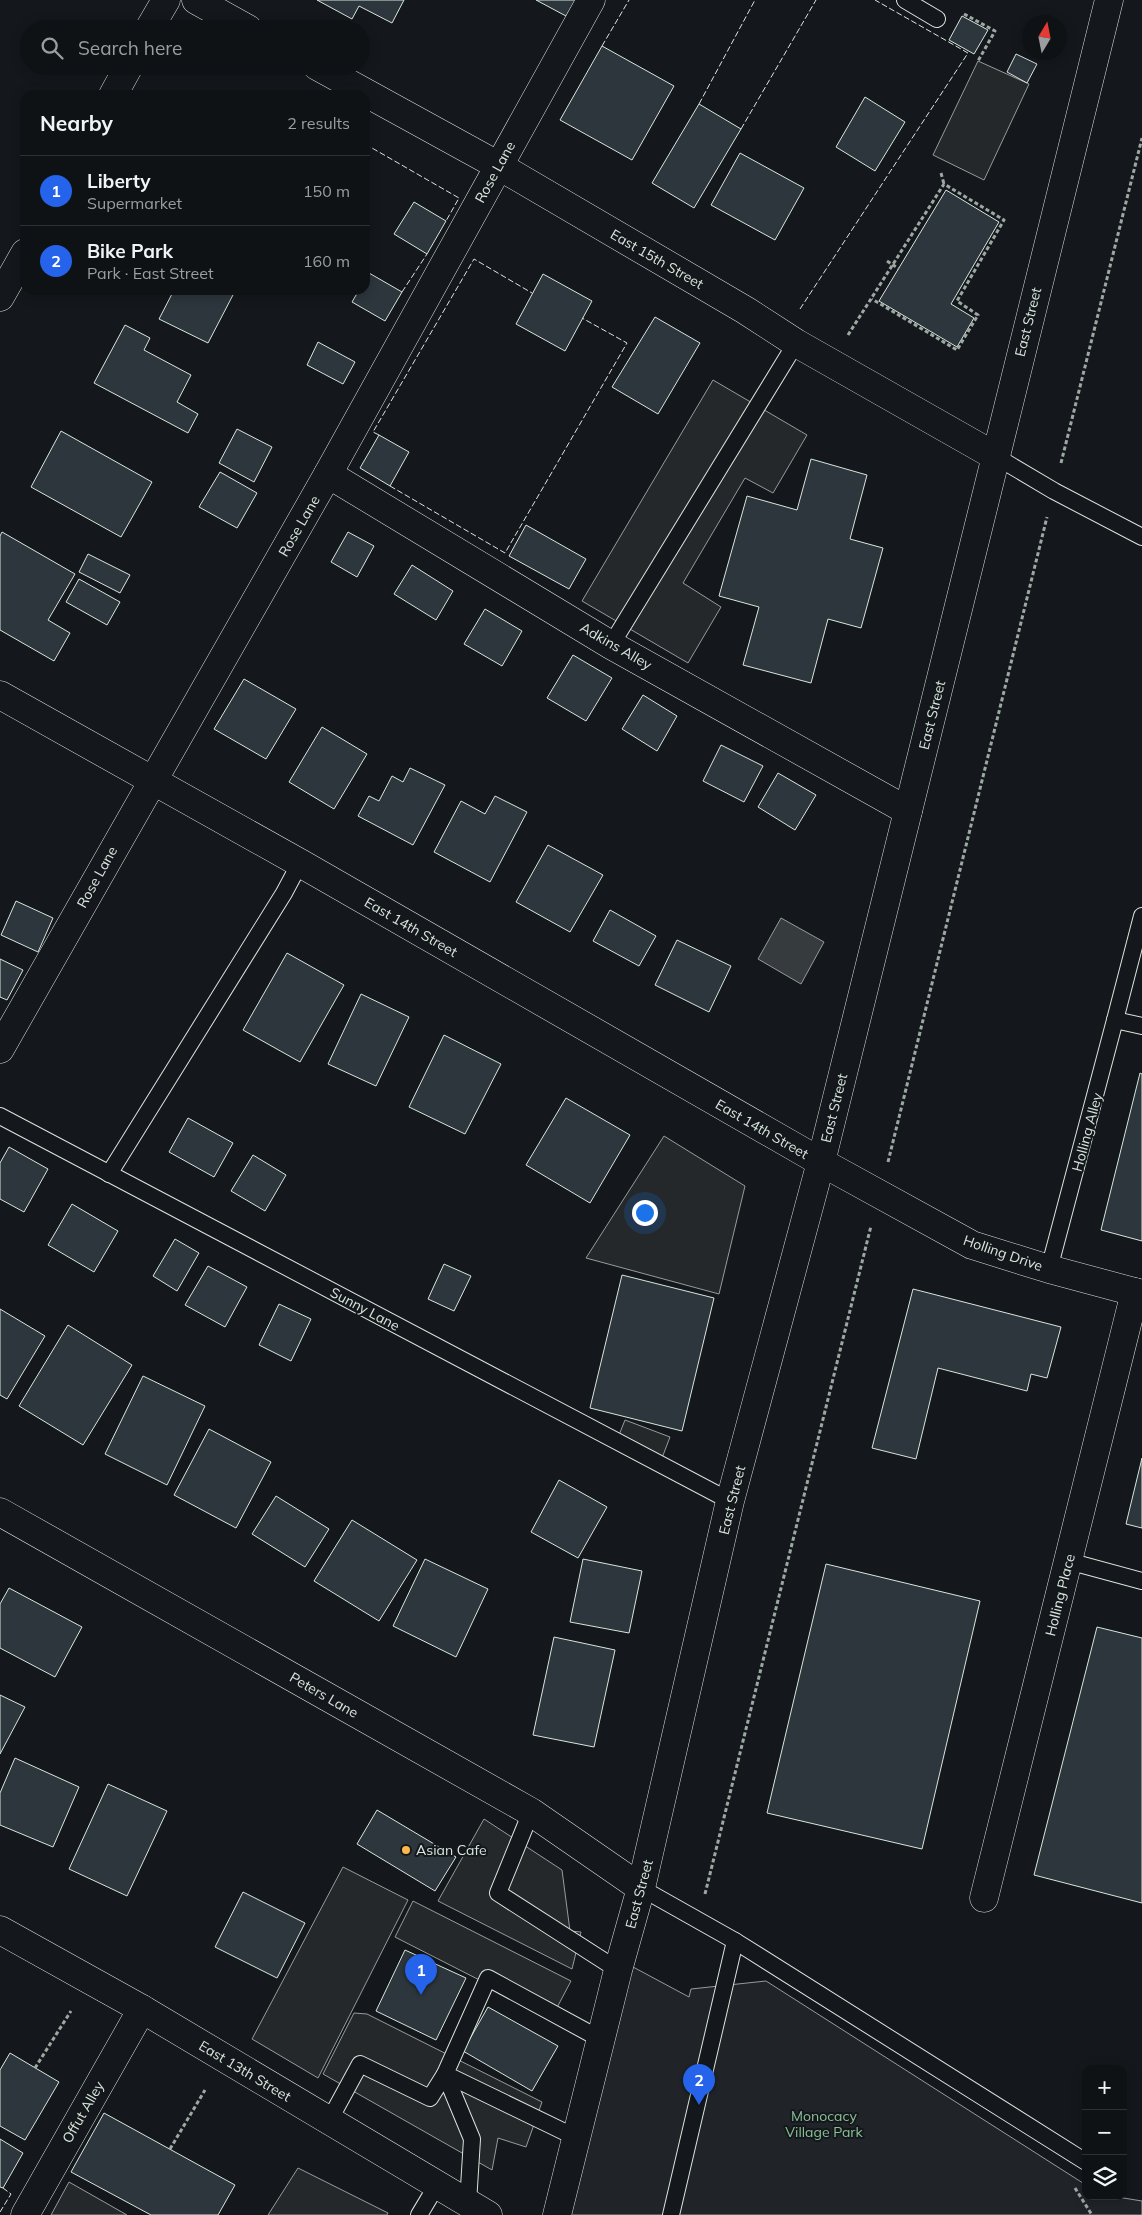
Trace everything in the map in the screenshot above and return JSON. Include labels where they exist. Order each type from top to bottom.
[{"type":"street","points":[[154,20],[166,0]]},
{"type":"street","points":[[196,0],[232,20]]},
{"type":"street","name":"Rose Lane","points":[[0,1049],[328,474],[592,0]]},
{"type":"street","name":"East Street","points":[[557,2215],[618,1970],[642,1888],[730,1501],[820,1162],[1109,0]]},
{"type":"street","points":[[116,90],[124,75]]},
{"type":"street","name":"East 15th Street","points":[[333,75],[361,90]]},
{"type":"street","name":"East 15th Street","points":[[370,95],[499,166],[745,310],[796,343],[995,456]]},
{"type":"street","points":[[0,298],[20,263]]},
{"type":"street","name":"Adkins Alley","points":[[328,474],[611,644],[908,811]]},
{"type":"street","name":"East 14th Street","points":[[0,695],[300,863],[820,1162]]},
{"type":"street","name":"Holling Drive","points":[[820,1162],[972,1245],[1049,1269],[1138,1293]]},
{"type":"street","name":"Holling Place","points":[[984,1898],[1138,1293]]},
{"type":"street","name":"Peters Lane","points":[[0,1512],[532,1812],[642,1888]]},
{"type":"street","name":"East 13th Street","points":[[0,1930],[142,2010],[478,2209]]},
{"type":"street","name":"Offut Alley","points":[[32,2212],[142,2010]]},
{"type":"lane","points":[[905,0],[937,18]]},
{"type":"lane","points":[[611,644],[796,343]]},
{"type":"lane","points":[[995,456],[1054,491],[1142,537]]},
{"type":"lane","points":[[109,1174],[284,893],[300,863]]},
{"type":"lane","name":"Holling Alley","points":[[1049,1269],[1142,916]]},
{"type":"lane","points":[[1116,1020],[1142,1026]]},
{"type":"lane","name":"Sunny Lane","points":[[0,1116],[730,1501]]},
{"type":"lane","points":[[1068,1562],[1142,1581]]},
{"type":"lane","points":[[532,1812],[498,1893],[618,1970]]},
{"type":"lane","points":[[642,1888],[735,1941],[1082,2159]]},
{"type":"lane","points":[[671,2215],[735,1941]]},
{"type":"lane","points":[[329,2121],[360,2064],[430,2098],[445,2074],[488,1978],[602,2040]]},
{"type":"lane","points":[[445,2074],[577,2138]]},
{"type":"lane","points":[[445,2074],[472,2139],[478,2209]]},
{"type":"lane","points":[[419,2215],[437,2185]]},
{"type":"path","points":[[961,13],[995,30],[978,60]]},
{"type":"path","points":[[888,1164],[1142,138]]},
{"type":"path","points":[[941,173],[944,184],[1004,220],[958,301]]},
{"type":"path","points":[[847,336],[944,184]]},
{"type":"path","points":[[887,261],[899,269]]},
{"type":"path","points":[[872,299],[957,350],[978,315],[954,298]]},
{"type":"path","points":[[698,1921],[871,1227]]},
{"type":"path","points":[[35,2068],[71,2011]]},
{"type":"path","points":[[170,2149],[206,2090]]},
{"type":"green space","name":"Monocacy Village Park","points":[[620,1960],[689,1997],[691,1989],[766,1981],[1082,2182],[1082,2200],[1127,2199],[1142,2201],[1142,2215],[561,2215]]},
{"type":"shaded area","points":[[978,61],[1029,84],[984,180],[933,155]]},
{"type":"shaded area","points":[[713,380],[807,435],[773,493],[745,478],[683,583],[721,607],[688,663],[582,601]]},
{"type":"shaded area","points":[[781,918],[824,942],[801,984],[758,959]]},
{"type":"shaded area","points":[[664,1136],[745,1186],[719,1294],[586,1258]]},
{"type":"shaded area","points":[[625,1420],[670,1437],[662,1458],[617,1440]]},
{"type":"shaded area","points":[[484,1819],[562,1870],[570,1931],[581,1932],[572,1969],[438,1901]]},
{"type":"shaded area","points":[[343,1867],[408,1900],[318,2078],[252,2039]]},
{"type":"shaded area","points":[[413,1901],[571,1981],[552,2017],[395,1937]]},
{"type":"shaded area","points":[[354,2013],[367,2014],[542,2102],[526,2147],[498,2138],[492,2170],[323,2074]]},
{"type":"shaded area","points":[[298,2168],[388,2213],[387,2215],[268,2215]]},
{"type":"shaded area","points":[[69,2182],[127,2215],[51,2215]]},
{"type":"building","points":[[317,0],[404,0],[392,23],[359,6],[352,19]]},
{"type":"building","points":[[536,0],[576,0],[566,16]]},
{"type":"building","points":[[962,16],[988,30],[974,54],[949,40]]},
{"type":"building","points":[[602,46],[674,86],[632,160],[560,120]]},
{"type":"building","points":[[1016,54],[1022,57],[1022,60],[1029,60],[1037,64],[1027,83],[1007,72]]},
{"type":"building","points":[[865,97],[905,122],[875,171],[836,147]]},
{"type":"building","points":[[699,104],[741,129],[694,208],[652,183]]},
{"type":"building","points":[[740,153],[804,188],[775,240],[711,205]]},
{"type":"building","points":[[946,190],[999,222],[951,304],[974,318],[957,347],[879,301]]},
{"type":"building","points":[[414,202],[446,221],[427,254],[394,234]]},
{"type":"building","points":[[370,274],[402,292],[385,321],[352,302],[356,295],[370,295]]},
{"type":"building","points":[[543,274],[592,301],[565,351],[516,324]]},
{"type":"building","points":[[171,295],[233,295],[208,343],[159,319]]},
{"type":"building","points":[[655,317],[700,343],[658,414],[612,387]]},
{"type":"building","points":[[125,325],[150,338],[144,350],[191,375],[177,402],[198,414],[188,433],[94,383]]},
{"type":"building","points":[[318,342],[355,362],[343,384],[307,365]]},
{"type":"building","points":[[237,429],[272,447],[254,482],[219,463]]},
{"type":"building","points":[[61,431],[152,482],[121,537],[31,487]]},
{"type":"building","points":[[379,435],[409,452],[390,486],[360,468]]},
{"type":"building","points":[[811,459],[867,475],[850,539],[883,548],[861,628],[828,619],[811,683],[743,665],[759,607],[719,596],[747,496],[797,510]]},
{"type":"building","points":[[220,472],[257,493],[237,528],[199,507]]},
{"type":"building","points":[[526,525],[586,559],[569,589],[509,556]]},
{"type":"building","points":[[2,532],[75,574],[48,620],[70,633],[54,661],[0,630],[0,536]]},
{"type":"building","points":[[348,532],[374,546],[357,577],[331,562]]},
{"type":"building","points":[[88,554],[130,575],[120,593],[79,572]]},
{"type":"building","points":[[412,565],[453,591],[436,620],[394,594]]},
{"type":"building","points":[[79,579],[120,602],[107,625],[66,602]]},
{"type":"building","points":[[485,609],[522,631],[502,666],[464,644]]},
{"type":"building","points":[[573,655],[612,678],[586,721],[547,698]]},
{"type":"building","points":[[244,679],[296,709],[266,759],[214,729]]},
{"type":"building","points":[[643,695],[677,716],[657,751],[622,729]]},
{"type":"building","points":[[322,727],[367,754],[334,809],[289,782]]},
{"type":"building","points":[[721,745],[763,766],[744,802],[703,781]]},
{"type":"building","points":[[410,768],[445,785],[413,845],[358,816],[369,796],[379,801],[392,776],[403,782]]},
{"type":"building","points":[[778,773],[816,795],[795,830],[758,807]]},
{"type":"building","points":[[495,796],[527,812],[490,882],[434,852],[461,801],[485,814]]},
{"type":"building","points":[[548,845],[603,875],[570,932],[516,902]]},
{"type":"building","points":[[16,901],[53,918],[38,952],[1,935]]},
{"type":"building","points":[[610,910],[656,936],[639,966],[593,941]]},
{"type":"building","points":[[677,940],[731,966],[709,1012],[655,985]]},
{"type":"building","points":[[287,953],[344,985],[300,1062],[243,1030]]},
{"type":"building","points":[[0,959],[23,970],[7,1000],[0,997]]},
{"type":"building","points":[[361,994],[409,1017],[376,1086],[328,1064]]},
{"type":"building","points":[[444,1035],[501,1064],[465,1134],[409,1107]]},
{"type":"building","points":[[1140,1073],[1142,1074],[1142,1241],[1101,1230]]},
{"type":"building","points":[[566,1098],[630,1135],[590,1203],[526,1165]]},
{"type":"building","points":[[188,1118],[233,1143],[214,1177],[169,1152]]},
{"type":"building","points":[[9,1147],[48,1169],[24,1212],[0,1199],[0,1163]]},
{"type":"building","points":[[253,1155],[286,1175],[265,1211],[231,1191]]},
{"type":"building","points":[[72,1204],[118,1231],[94,1272],[48,1245]]},
{"type":"building","points":[[175,1239],[199,1253],[177,1291],[153,1276]]},
{"type":"building","points":[[444,1264],[471,1276],[454,1311],[428,1299]]},
{"type":"building","points":[[208,1266],[247,1287],[225,1327],[185,1305]]},
{"type":"building","points":[[622,1275],[714,1298],[682,1431],[590,1408]]},
{"type":"building","points":[[913,1289],[1061,1327],[1047,1378],[1031,1374],[1027,1391],[938,1368],[916,1459],[872,1448]]},
{"type":"building","points":[[279,1304],[311,1319],[291,1361],[259,1345]]},
{"type":"building","points":[[0,1309],[45,1336],[7,1399],[0,1395]]},
{"type":"building","points":[[68,1325],[132,1365],[83,1445],[19,1406]]},
{"type":"building","points":[[143,1376],[205,1406],[167,1485],[105,1454]]},
{"type":"building","points":[[209,1429],[271,1462],[236,1528],[174,1495]]},
{"type":"building","points":[[1142,1458],[1142,1528],[1126,1524]]},
{"type":"building","points":[[559,1480],[607,1507],[578,1558],[531,1532]]},
{"type":"building","points":[[276,1496],[329,1529],[305,1567],[252,1534]]},
{"type":"building","points":[[352,1520],[417,1560],[379,1621],[314,1581]]},
{"type":"building","points":[[425,1559],[488,1589],[456,1657],[393,1626]]},
{"type":"building","points":[[583,1559],[642,1571],[629,1633],[570,1622]]},
{"type":"building","points":[[826,1564],[980,1601],[922,1849],[767,1813]]},
{"type":"building","points":[[9,1588],[82,1627],[55,1677],[0,1648],[0,1604]]},
{"type":"building","points":[[1097,1627],[1142,1638],[1142,1903],[1034,1875]]},
{"type":"building","points":[[554,1637],[615,1650],[594,1747],[533,1735]]},
{"type":"building","points":[[0,1695],[25,1707],[0,1754]]},
{"type":"building","points":[[15,1758],[79,1787],[53,1847],[0,1825],[0,1793]]},
{"type":"building","points":[[108,1784],[167,1811],[127,1896],[69,1869]]},
{"type":"building","name":"Asian Cafe","points":[[377,1810],[456,1857],[435,1891],[357,1844]]},
{"type":"building","points":[[243,1892],[305,1923],[277,1978],[215,1947]]},
{"type":"building","points":[[405,1950],[466,1978],[436,2040],[376,2011]]},
{"type":"building","points":[[488,2007],[558,2046],[532,2091],[463,2051]]},
{"type":"building","points":[[10,2053],[59,2082],[25,2140],[0,2126],[0,2070]]},
{"type":"building","points":[[104,2113],[235,2185],[218,2215],[151,2215],[71,2172]]},
{"type":"building","points":[[0,2139],[23,2153],[3,2188],[0,2187]]},
{"type":"fence","points":[[602,46],[629,0]]},
{"type":"fence","points":[[699,104],[755,0]]},
{"type":"fence","points":[[741,129],[816,0]]},
{"type":"fence","points":[[800,309],[968,53],[875,0]]},
{"type":"fence","points":[[370,147],[459,198],[446,221]]},
{"type":"fence","points":[[402,292],[427,254]]},
{"type":"fence","points":[[379,435],[373,432],[474,259],[532,293]]},
{"type":"fence","points":[[390,486],[505,553],[627,343],[582,318]]},
{"type":"fence","points":[[0,2212],[11,2194],[3,2188]]},
{"type":"place","name":"Asian Cafe","points":[[406,1850]]},
{"type":"place","name":"Liberty","points":[[421,1995]]},
{"type":"place","name":"Bike Park","points":[[699,2105]]}]
